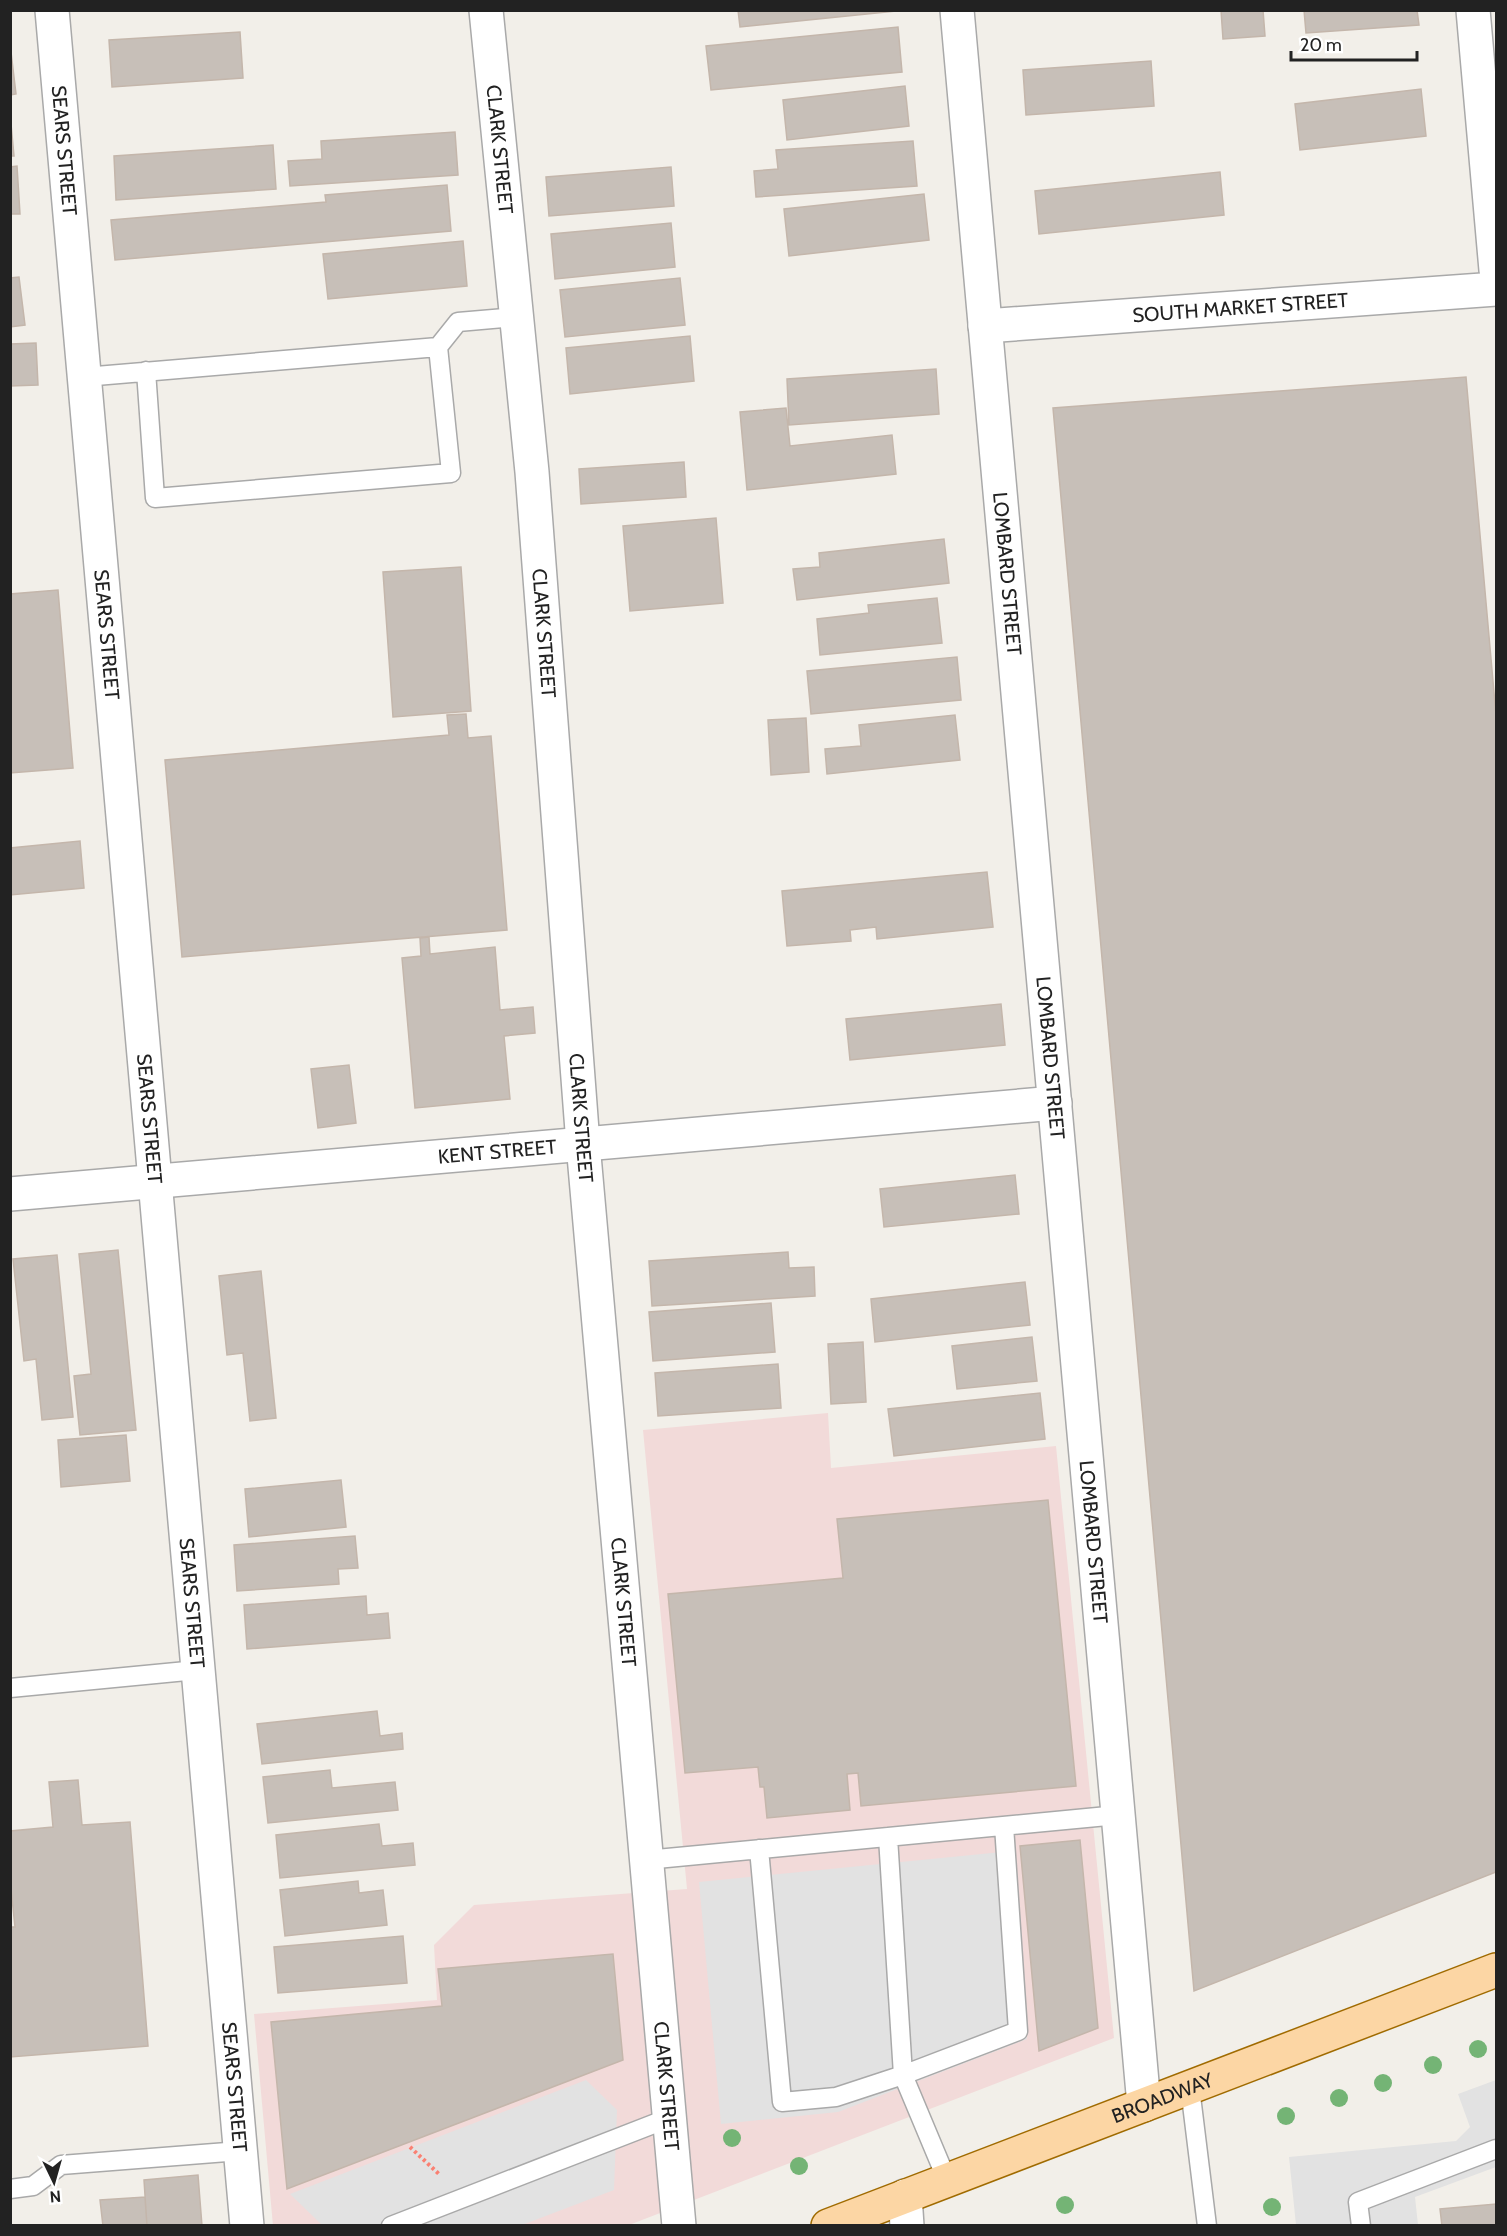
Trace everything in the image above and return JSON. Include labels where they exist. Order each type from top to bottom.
[{"type":"main road","name":"BROADWAY","points":[[828,2226],[906,2211],[947,2180],[1497,1970]]},
{"type":"street","name":"SEARS STREET","points":[[52,10],[247,2226]]},
{"type":"street","name":"CLARK STREET","points":[[486,10],[532,472],[582,1144],[679,2226]]},
{"type":"street","name":"LOMBARD STREET","points":[[957,10],[1144,2105]]},
{"type":"street","points":[[1473,10],[1497,270]]},
{"type":"street","name":"SOUTH MARKET STREET","points":[[985,326],[1497,289]]},
{"type":"street","name":"KENT STREET","points":[[10,1194],[1055,1102]]},
{"type":"lane","points":[[146,371],[155,498],[451,473],[438,347],[458,322],[516,317]]},
{"type":"lane","points":[[84,377],[438,347]]},
{"type":"lane","points":[[10,1688],[197,1670]]},
{"type":"lane","points":[[646,1860],[1118,1815]]},
{"type":"lane","points":[[759,1849],[782,2102],[836,2097],[903,2075],[1018,2031],[1004,1826]]},
{"type":"lane","points":[[888,1836],[903,2075],[947,2180]]},
{"type":"lane","points":[[1190,2088],[1207,2226]]},
{"type":"lane","points":[[391,2226],[669,2118]]},
{"type":"lane","points":[[1360,2226],[1358,2202],[1497,2149]]},
{"type":"lane","points":[[10,2188],[33,2186],[61,2165],[240,2151]]},
{"type":"path","points":[[410,2147],[444,2180]]},
{"type":"shaded area","points":[[828,1413],[831,1468],[1056,1446],[1114,2038],[629,2225],[273,2226],[254,2014],[437,2000],[434,1945],[474,1905],[687,1889],[643,1430]]},
{"type":"shaded area","points":[[1012,1851],[1027,2039],[838,2112],[721,2124],[699,1882]]},
{"type":"shaded area","points":[[586,2080],[617,2110],[614,2190],[522,2225],[322,2225],[290,2194]]},
{"type":"shaded area","points":[[1496,2080],[1496,2167],[1415,2197],[1418,2225],[1296,2225],[1289,2157],[1456,2141],[1470,2127],[1458,2094]]},
{"type":"building","points":[[738,10],[906,10],[740,27]]},
{"type":"building","points":[[1221,10],[1263,10],[1265,36],[1223,39]]},
{"type":"building","points":[[1304,10],[1417,10],[1419,25],[1306,33]]},
{"type":"building","points":[[898,27],[902,72],[711,90],[706,46]]},
{"type":"building","points":[[240,32],[243,78],[112,87],[109,40]]},
{"type":"building","points":[[10,52],[16,94],[10,95]]},
{"type":"building","points":[[1151,61],[1154,106],[1026,115],[1023,70]]},
{"type":"building","points":[[905,86],[909,126],[787,140],[783,100]]},
{"type":"building","points":[[1421,89],[1426,136],[1300,150],[1295,104]]},
{"type":"building","points":[[10,113],[14,156],[10,156]]},
{"type":"building","points":[[455,132],[458,175],[290,186],[288,161],[322,159],[321,141]]},
{"type":"building","points":[[913,141],[917,186],[756,197],[754,171],[778,169],[776,150]]},
{"type":"building","points":[[273,145],[276,189],[116,200],[114,156]]},
{"type":"building","points":[[17,166],[20,214],[10,214],[10,167]]},
{"type":"building","points":[[671,167],[674,206],[549,216],[546,177]]},
{"type":"building","points":[[1220,172],[1224,215],[1039,234],[1035,191]]},
{"type":"building","points":[[447,185],[451,231],[115,260],[111,220],[326,202],[325,195]]},
{"type":"building","points":[[924,194],[929,240],[789,256],[784,209]]},
{"type":"building","points":[[671,223],[675,267],[555,279],[551,234]]},
{"type":"building","points":[[463,241],[467,286],[328,299],[323,254]]},
{"type":"building","points":[[19,277],[25,325],[10,327],[10,278]]},
{"type":"building","points":[[680,278],[685,325],[565,337],[560,290]]},
{"type":"building","points":[[690,336],[694,381],[570,394],[566,348]]},
{"type":"building","points":[[36,343],[38,385],[10,386],[10,344]]},
{"type":"building","points":[[936,369],[939,414],[789,425],[787,379]]},
{"type":"building","points":[[1466,377],[1496,715],[1496,1872],[1194,1991],[1053,408]]},
{"type":"building","points":[[786,408],[790,446],[892,435],[896,474],[747,490],[740,412]]},
{"type":"building","points":[[684,462],[686,497],[581,504],[579,469]]},
{"type":"building","points":[[716,518],[723,603],[630,611],[623,526]]},
{"type":"building","points":[[944,539],[949,583],[797,600],[793,569],[820,567],[819,553]]},
{"type":"building","points":[[461,567],[471,711],[393,717],[383,572]]},
{"type":"building","points":[[58,590],[73,768],[10,773],[10,594]]},
{"type":"building","points":[[937,598],[942,643],[820,655],[817,619],[869,613],[868,605]]},
{"type":"building","points":[[957,657],[961,700],[811,714],[807,671]]},
{"type":"building","points":[[466,714],[468,738],[491,736],[507,930],[182,957],[165,760],[449,735],[447,715]]},
{"type":"building","points":[[955,715],[960,760],[827,774],[825,749],[861,746],[859,725]]},
{"type":"building","points":[[806,718],[809,772],[771,775],[768,720]]},
{"type":"building","points":[[80,841],[84,888],[10,895],[10,848]]},
{"type":"building","points":[[987,872],[993,927],[877,939],[876,927],[850,930],[851,941],[787,946],[782,891]]},
{"type":"building","points":[[429,937],[430,954],[495,947],[500,1010],[533,1007],[535,1033],[504,1036],[510,1099],[415,1108],[402,958],[421,956],[420,938]]},
{"type":"building","points":[[1001,1004],[1005,1045],[850,1060],[846,1019]]},
{"type":"building","points":[[349,1065],[356,1123],[318,1128],[311,1069]]},
{"type":"building","points":[[1015,1175],[1019,1214],[884,1227],[880,1189]]},
{"type":"building","points":[[118,1250],[136,1430],[80,1435],[74,1376],[91,1374],[79,1254]]},
{"type":"building","points":[[788,1252],[789,1268],[814,1267],[815,1296],[652,1306],[649,1261]]},
{"type":"building","points":[[57,1255],[73,1417],[42,1420],[36,1359],[24,1361],[13,1259]]},
{"type":"building","points":[[261,1271],[276,1418],[250,1421],[243,1353],[227,1355],[219,1276]]},
{"type":"building","points":[[1025,1282],[1030,1325],[875,1342],[871,1299]]},
{"type":"building","points":[[771,1303],[775,1352],[653,1361],[649,1312]]},
{"type":"building","points":[[1032,1337],[1037,1381],[957,1389],[952,1346]]},
{"type":"building","points":[[863,1342],[866,1402],[831,1404],[828,1344]]},
{"type":"building","points":[[778,1364],[781,1408],[658,1416],[655,1373]]},
{"type":"building","points":[[1040,1393],[1045,1439],[894,1456],[888,1409]]},
{"type":"building","points":[[126,1435],[130,1481],[61,1487],[58,1440]]},
{"type":"building","points":[[341,1480],[346,1527],[249,1537],[245,1489]]},
{"type":"building","points":[[1048,1500],[1076,1786],[861,1806],[858,1773],[847,1774],[850,1810],[767,1818],[764,1787],[760,1787],[758,1767],[685,1773],[668,1594],[843,1578],[837,1519]]},
{"type":"building","points":[[355,1536],[358,1568],[338,1569],[339,1584],[237,1591],[234,1545]]},
{"type":"building","points":[[366,1596],[367,1615],[388,1613],[390,1638],[247,1649],[244,1605]]},
{"type":"building","points":[[377,1711],[380,1736],[402,1733],[403,1749],[262,1764],[257,1724]]},
{"type":"building","points":[[330,1770],[332,1788],[395,1782],[398,1810],[268,1823],[263,1777]]},
{"type":"building","points":[[78,1780],[82,1825],[130,1822],[148,2046],[10,2057],[10,1927],[15,1927],[10,1879],[10,1831],[53,1827],[49,1782]]},
{"type":"building","points":[[379,1824],[382,1846],[413,1843],[415,1865],[280,1878],[276,1835]]},
{"type":"building","points":[[1080,1840],[1098,2028],[1039,2051],[1020,1846]]},
{"type":"building","points":[[358,1881],[359,1893],[383,1890],[387,1925],[285,1936],[280,1890]]},
{"type":"building","points":[[403,1936],[407,1983],[278,1993],[274,1947]]},
{"type":"building","points":[[613,1954],[623,2060],[287,2189],[271,2022],[442,2006],[438,1969]]},
{"type":"building","points":[[198,2175],[202,2226],[147,2226],[144,2180]]},
{"type":"building","points":[[145,2197],[147,2226],[103,2226],[100,2200]]},
{"type":"building","points":[[1496,2204],[1496,2226],[1442,2226],[1440,2209]]}]
